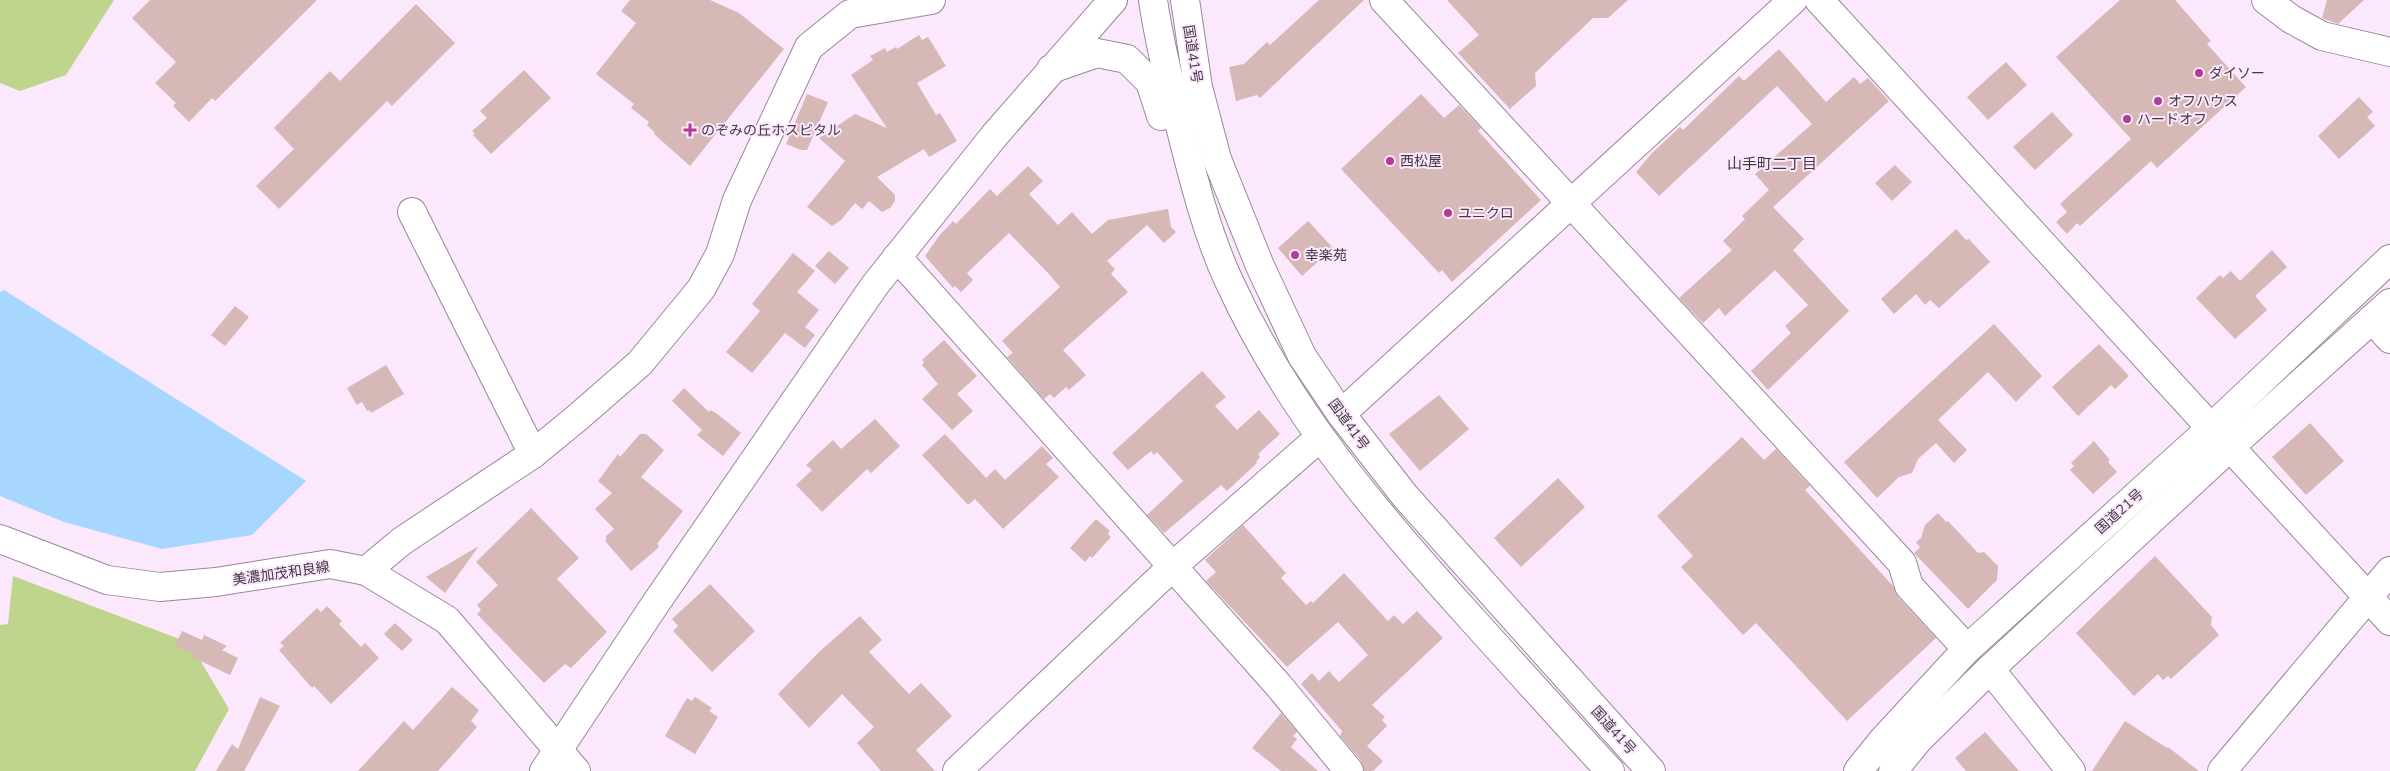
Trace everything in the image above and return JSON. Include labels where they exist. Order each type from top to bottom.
[{"type":"main road","points":[[366,571],[402,541],[533,454],[640,363],[701,289],[720,254],[737,200],[809,47],[850,14],[931,0]]},
{"type":"main road","points":[[551,761],[835,340],[897,257],[994,136],[1113,0]]},
{"type":"main road","name":"国道41号","points":[[1153,0],[1163,57],[1194,180],[1215,248],[1227,279],[1275,370],[1319,438],[1357,488],[1436,579],[1610,771]]},
{"type":"main road","name":"国道41号","points":[[1186,0],[1198,87],[1218,159],[1260,266],[1302,356],[1341,414],[1405,496],[1651,771]]},
{"type":"main road","points":[[1384,0],[1902,563],[1910,586],[1967,649]]},
{"type":"main road","points":[[1341,414],[1570,202],[1793,0]]},
{"type":"main road","points":[[1819,0],[2211,428]]},
{"type":"main road","points":[[2266,0],[2291,19],[2322,36],[2390,52]]},
{"type":"main road","points":[[1051,69],[1097,53],[1127,58],[1150,82],[1172,150],[1194,180]]},
{"type":"main road","points":[[412,212],[533,454]]},
{"type":"main road","points":[[897,257],[1279,686],[1349,771]]},
{"type":"main road","name":"国道21号","points":[[1858,771],[1882,740],[1967,649],[2211,428],[2390,259]]},
{"type":"main road","points":[[2381,311],[2390,340]]},
{"type":"main road","name":"国道21号","points":[[1893,771],[1918,740],[1990,669],[2230,447],[2381,311]]},
{"type":"main road","points":[[956,771],[1173,566],[1319,438]]},
{"type":"main road","points":[[2230,447],[2390,620]]},
{"type":"main road","name":"美濃加茂和良線","points":[[0,539],[107,580],[160,587],[216,582],[330,564],[366,571],[447,620],[551,761],[576,771]]},
{"type":"main road","points":[[2222,771],[2390,571]]},
{"type":"main road","points":[[1990,669],[2071,771]]},
{"type":"green space","points":[[0,0],[114,0],[66,75],[20,91],[0,83]]},
{"type":"green space","points":[[13,576],[190,643],[229,709],[195,771],[0,771],[0,625],[8,624]]},
{"type":"water","points":[[4,290],[306,481],[252,535],[162,549],[64,522],[0,496],[0,292]]},
{"type":"building","points":[[150,0],[317,0],[215,101],[212,98],[189,122],[173,106],[176,103],[155,83],[176,62],[132,18]]},
{"type":"building","points":[[630,0],[710,0],[739,13],[784,49],[690,166],[654,134],[647,125],[649,122],[631,108],[634,104],[596,74],[636,23],[621,11]]},
{"type":"building","points":[[1319,0],[1364,0],[1260,98],[1257,95],[1236,101],[1229,67],[1244,64],[1267,42],[1270,45]]},
{"type":"building","points":[[1447,0],[1628,0],[1608,18],[1593,18],[1535,73],[1536,86],[1510,109],[1458,53],[1479,35]]},
{"type":"building","points":[[2120,0],[2175,0],[2211,41],[2207,44],[2246,87],[2157,168],[2151,161],[2080,226],[2077,223],[2067,234],[2056,222],[2067,212],[2060,204],[2131,139],[2056,57]]},
{"type":"building","points":[[2327,0],[2364,0],[2338,24],[2322,18]]},
{"type":"building","points":[[416,4],[455,43],[392,106],[387,101],[279,209],[256,186],[294,149],[274,128],[330,71],[340,81]]},
{"type":"building","points":[[919,35],[922,40],[928,37],[946,66],[917,83],[936,115],[940,113],[957,141],[929,157],[924,149],[877,177],[895,195],[895,201],[890,208],[882,212],[869,201],[862,209],[855,203],[841,220],[832,226],[807,207],[845,161],[819,138],[855,114],[887,128],[851,75],[873,60],[870,56],[885,48],[887,52],[896,47],[897,49]]},
{"type":"building","points":[[1779,49],[1826,102],[1854,77],[1860,84],[1868,78],[1889,101],[1773,207],[1804,239],[1793,250],[1849,311],[1768,390],[1751,371],[1791,333],[1785,326],[1808,305],[1775,270],[1725,316],[1719,308],[1703,323],[1679,298],[1732,250],[1723,241],[1745,219],[1742,216],[1769,190],[1755,174],[1812,124],[1777,86],[1659,196],[1636,172],[1652,153],[1680,127],[1683,130],[1739,76],[1744,81]]},
{"type":"building","points":[[2006,62],[2027,85],[1988,120],[1967,97]]},
{"type":"building","points":[[524,70],[551,98],[491,154],[473,135],[475,134],[472,131],[487,118],[480,111]]},
{"type":"building","points":[[807,94],[828,102],[807,150],[801,150],[786,144]]},
{"type":"building","points":[[1421,94],[1444,118],[1459,105],[1481,128],[1478,131],[1541,200],[1452,282],[1442,270],[1439,273],[1341,169]]},
{"type":"building","points":[[2359,97],[2373,112],[2367,117],[2375,126],[2339,159],[2318,136]]},
{"type":"building","points":[[2052,112],[2073,135],[2035,170],[2013,147]]},
{"type":"building","points":[[1895,165],[1912,182],[1892,201],[1875,183]]},
{"type":"building","points":[[1028,166],[1043,181],[1029,194],[1058,225],[1072,212],[1092,234],[1108,220],[1168,209],[1171,227],[1176,232],[1164,243],[1147,225],[1107,261],[1115,269],[1111,274],[1128,292],[1063,350],[1086,375],[1069,390],[1066,387],[1054,398],[1050,394],[1044,399],[1007,357],[1013,353],[1002,341],[1060,287],[1009,233],[967,273],[973,280],[961,292],[955,286],[953,288],[925,256],[939,236],[953,221],[956,224],[990,189],[997,196]]},
{"type":"building","points":[[1308,221],[1333,248],[1302,276],[1278,248]]},
{"type":"building","points":[[1956,229],[1966,240],[1969,239],[1990,262],[1939,308],[1930,300],[1925,305],[1916,294],[1894,314],[1881,299]]},
{"type":"building","points":[[2272,250],[2287,267],[2255,296],[2267,310],[2235,339],[2196,298],[2220,275],[2223,278],[2231,271],[2240,281]]},
{"type":"building","points":[[829,251],[849,268],[835,284],[815,266]]},
{"type":"building","points":[[793,253],[815,271],[797,292],[819,310],[805,327],[815,335],[805,348],[785,333],[752,373],[726,352],[760,311],[752,304]]},
{"type":"building","points":[[235,306],[249,317],[225,346],[211,335]]},
{"type":"building","points":[[1994,324],[2042,376],[2016,402],[1988,372],[1938,420],[1967,450],[1954,463],[1936,443],[1918,459],[1912,473],[1899,477],[1877,498],[1844,462]]},
{"type":"building","points":[[944,340],[977,376],[957,394],[973,411],[952,430],[922,399],[938,384],[922,365],[924,362],[922,360]]},
{"type":"building","points":[[2099,344],[2129,376],[2115,389],[2111,385],[2078,416],[2052,387]]},
{"type":"building","points":[[386,365],[404,394],[371,413],[370,410],[367,411],[362,402],[357,405],[347,388]]},
{"type":"building","points":[[1202,371],[1226,397],[1215,406],[1237,430],[1259,410],[1280,434],[1258,454],[1260,457],[1257,463],[1227,491],[1221,485],[1164,533],[1147,515],[1183,481],[1157,452],[1154,455],[1151,451],[1128,470],[1112,453]]},
{"type":"building","points":[[684,388],[709,412],[710,410],[716,413],[741,433],[723,456],[697,435],[702,430],[672,401]]},
{"type":"building","points":[[1439,395],[1469,429],[1420,471],[1389,434]]},
{"type":"building","points":[[875,419],[900,446],[871,473],[867,469],[822,512],[796,485],[812,470],[806,465],[833,440],[841,449]]},
{"type":"building","points":[[2310,423],[2344,461],[2306,495],[2272,457]]},
{"type":"building","points":[[640,434],[646,434],[664,450],[641,477],[683,511],[657,544],[659,546],[657,549],[631,571],[606,542],[606,536],[614,529],[595,509],[612,493],[598,481],[618,454],[620,457]]},
{"type":"building","points":[[945,434],[986,478],[995,469],[1005,480],[1042,446],[1053,458],[1046,464],[1059,477],[1003,529],[975,499],[968,505],[922,455]]},
{"type":"building","points":[[1742,437],[1764,460],[1776,449],[1810,486],[1805,490],[1893,586],[1898,597],[1936,638],[1847,721],[1756,623],[1743,635],[1681,567],[1693,556],[1657,516]]},
{"type":"building","points":[[2094,441],[2110,460],[2108,462],[2117,472],[2093,494],[2070,470],[2074,466],[2071,463]]},
{"type":"building","points":[[1558,478],[1585,507],[1521,567],[1494,538]]},
{"type":"building","points":[[531,508],[579,558],[557,579],[607,632],[571,668],[565,664],[544,683],[477,614],[481,610],[477,605],[498,585],[476,562]]},
{"type":"building","points":[[1938,513],[1978,553],[1984,552],[1998,566],[1997,580],[1968,609],[1914,553],[1920,547],[1916,542],[1921,538],[1925,525]]},
{"type":"building","points":[[1096,519],[1110,531],[1108,534],[1111,537],[1092,558],[1090,556],[1085,562],[1070,548]]},
{"type":"building","points":[[1243,525],[1286,573],[1281,578],[1306,605],[1311,601],[1313,603],[1344,573],[1388,621],[1394,615],[1403,624],[1417,611],[1443,638],[1372,705],[1385,717],[1382,720],[1387,726],[1367,746],[1383,761],[1373,771],[1364,771],[1361,761],[1340,736],[1342,731],[1301,684],[1312,673],[1319,681],[1329,671],[1339,682],[1368,655],[1338,622],[1287,667],[1206,581],[1216,572],[1205,560]]},
{"type":"building","points":[[479,546],[445,593],[426,577]]},
{"type":"building","points":[[2155,556],[2212,617],[2211,625],[2219,635],[2171,679],[2168,676],[2163,680],[2158,674],[2134,696],[2076,633]]},
{"type":"building","points":[[710,584],[755,631],[712,672],[673,631],[678,626],[672,619]]},
{"type":"building","points":[[327,606],[342,621],[339,624],[361,647],[365,643],[379,658],[331,704],[314,686],[312,688],[279,650],[284,646],[280,643],[317,608],[321,612]]},
{"type":"building","points":[[860,616],[882,640],[869,652],[909,694],[921,683],[952,716],[916,750],[935,771],[881,771],[857,743],[874,727],[842,694],[809,728],[778,694],[819,652]]},
{"type":"building","points":[[395,623],[413,640],[402,651],[384,634]]},
{"type":"building","points":[[182,631],[202,640],[204,635],[227,646],[222,650],[238,658],[230,675],[192,657],[193,654],[175,646]]},
{"type":"building","points":[[452,687],[479,710],[471,721],[477,727],[438,771],[358,771],[404,721],[413,730]]},
{"type":"building","points":[[260,697],[280,706],[244,771],[216,771],[232,744],[238,749]]},
{"type":"building","points":[[695,697],[712,708],[709,711],[718,717],[695,754],[665,736],[687,698],[692,701]]},
{"type":"building","points":[[1281,713],[1297,732],[1293,736],[1297,739],[1291,747],[1318,771],[1281,771],[1252,748]]},
{"type":"building","points":[[2125,721],[2168,747],[2199,771],[2092,771]]},
{"type":"building","points":[[1985,732],[2019,771],[1966,771],[1955,758]]},
{"type":"place","name":"ダイソー","points":[[2199,73]]},
{"type":"place","name":"オフハウス","points":[[2158,101]]},
{"type":"place","name":"ハードオフ","points":[[2127,119]]},
{"type":"place","name":"のぞみの丘ホスピタル","points":[[690,130]]},
{"type":"place","name":"西松屋","points":[[1390,161]]},
{"type":"place","name":"ユニクロ","points":[[1448,213]]},
{"type":"place","name":"幸楽苑","points":[[1295,255]]},
{"type":"district","name":"山手町二丁目","points":[[1772,163]]}]
